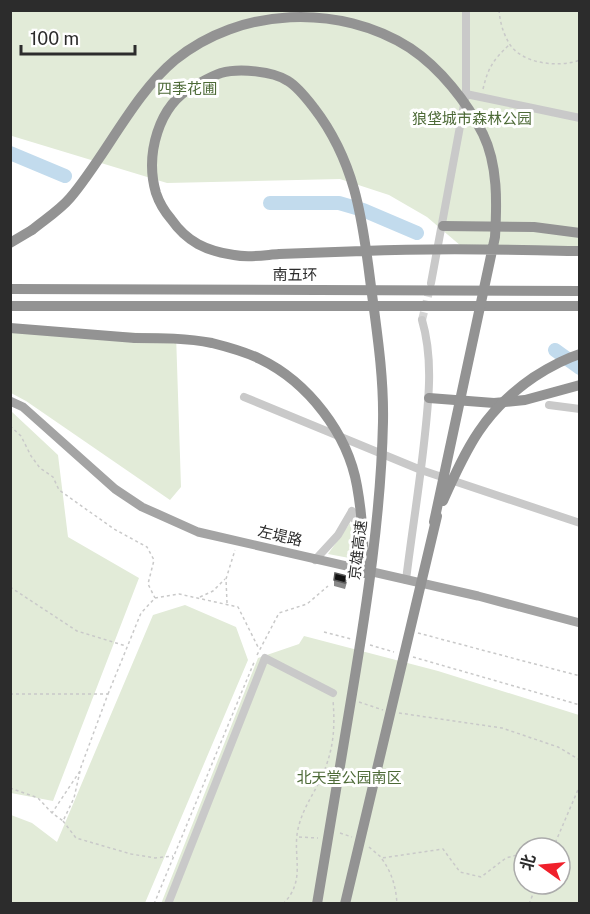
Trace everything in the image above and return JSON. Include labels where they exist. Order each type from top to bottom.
[{"type":"highway","points":[[10,243],[32,230],[69,199],[149,88],[175,60],[229,28],[260,20],[318,17],[344,21],[366,27],[410,48],[430,64],[461,97],[484,135],[494,173],[497,203],[495,237],[434,522],[345,903]]},
{"type":"highway","name":"京雄高速","points":[[317,903],[364,618],[379,503],[383,419],[376,326],[358,198],[344,158],[327,125],[306,98],[286,79],[254,71],[222,73],[189,88],[164,114],[154,144],[153,169],[156,194],[167,215],[183,236],[209,250],[238,256],[445,248],[574,251]]},
{"type":"highway","points":[[443,226],[534,227],[579,233]]},
{"type":"highway","name":"南五环","points":[[10,289],[579,291]]},
{"type":"highway","name":"南五环","points":[[10,306],[579,306]]},
{"type":"highway","points":[[10,328],[135,338],[185,339],[212,343],[260,359],[284,373],[318,404],[344,444],[357,484],[364,556],[364,618]]},
{"type":"highway","points":[[434,522],[463,456],[491,413],[516,390],[546,369],[579,354]]},
{"type":"highway","points":[[429,398],[494,403],[533,398],[579,385]]},
{"type":"main road","name":"左堤路","points":[[10,400],[23,407],[114,489],[142,507],[198,532],[478,596],[579,623]]},
{"type":"street","points":[[431,283],[466,94],[466,10]]},
{"type":"street","points":[[466,94],[579,118]]},
{"type":"street","points":[[406,580],[429,398],[428,341],[422,320]]},
{"type":"street","points":[[244,397],[421,470],[579,523]]},
{"type":"street","points":[[549,405],[579,409]]},
{"type":"street","points":[[315,560],[338,535],[352,511],[362,542],[376,573]]},
{"type":"street","points":[[168,903],[265,658],[333,693]]},
{"type":"path","points":[[499,10],[501,23],[510,45],[521,54],[537,61],[555,64],[579,60]]},
{"type":"path","points":[[481,97],[487,73],[494,59],[510,45]]},
{"type":"path","points":[[10,426],[21,436],[40,468],[54,477],[59,490],[114,529],[147,547],[154,560],[148,584],[155,598]]},
{"type":"path","points":[[227,604],[226,579],[238,542]]},
{"type":"path","points":[[198,598],[213,591],[226,579]]},
{"type":"path","points":[[10,587],[77,631],[127,646]]},
{"type":"path","points":[[63,820],[74,798],[80,771],[127,646],[141,613],[155,598],[178,594],[238,607],[260,650]]},
{"type":"path","points":[[324,632],[356,641]]},
{"type":"path","points":[[416,632],[579,676]]},
{"type":"path","points":[[367,644],[399,653]]},
{"type":"path","points":[[409,656],[579,705]]},
{"type":"path","points":[[283,903],[298,881],[298,837],[304,808],[325,770],[335,730],[333,693]]},
{"type":"path","points":[[10,694],[108,694]]},
{"type":"path","points":[[355,700],[388,711]]},
{"type":"path","points":[[399,713],[502,728],[558,747],[579,760]]},
{"type":"path","points":[[52,813],[80,771]]},
{"type":"path","points":[[558,836],[579,785]]},
{"type":"path","points":[[10,788],[38,798],[52,813],[63,820],[76,838],[131,854],[155,858],[173,856]]},
{"type":"path","points":[[337,832],[360,839]]},
{"type":"path","points":[[298,837],[317,838]]},
{"type":"path","points":[[367,846],[382,858],[391,871],[398,903]]},
{"type":"path","points":[[382,858],[443,849],[460,872],[481,877],[512,857]]},
{"type":"green space","name":"狼垡城市森林公园","points":[[10,11],[579,11],[579,247],[461,246],[427,217],[389,195],[340,179],[167,183],[12,136],[10,131]]},
{"type":"green space","points":[[11,329],[176,334],[181,487],[170,500],[11,393]]},
{"type":"green space","points":[[11,411],[58,455],[68,537],[139,578],[53,801],[11,793]]},
{"type":"green space","points":[[350,523],[360,560],[328,554]]},
{"type":"green space","points":[[185,605],[236,627],[248,660],[145,903],[11,903],[11,815],[32,823],[57,842],[153,615]]},
{"type":"green space","name":"北天堂公园南区","points":[[304,636],[438,671],[579,715],[579,903],[161,904],[258,658],[299,644]]},
{"type":"building","points":[[335,573],[347,576],[345,583],[334,580]]},
{"type":"waterway","points":[[10,153],[65,176]]},
{"type":"waterway","points":[[270,203],[339,203],[363,210],[417,233]]},
{"type":"waterway","points":[[555,350],[580,368]]},
{"type":"tunnel","points":[[422,320],[430,288]]},
{"type":"park label","name":"四季花圃","points":[[187,89]]}]
